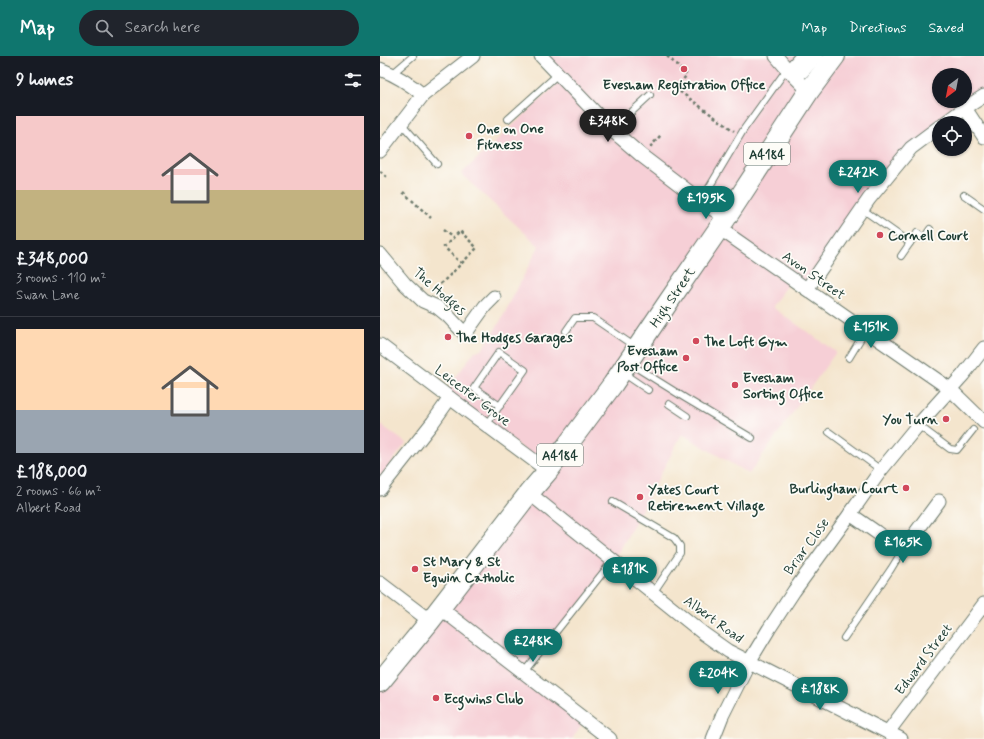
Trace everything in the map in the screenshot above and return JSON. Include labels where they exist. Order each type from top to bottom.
[{"type":"main road","name":"High Street","points":[[380,682],[548,471],[613,384],[809,91],[835,56]]},
{"type":"street","points":[[380,151],[423,95],[473,56]]},
{"type":"street","name":"Avon Street","points":[[541,56],[613,131],[642,156],[701,201],[722,223],[807,289],[950,389],[984,422]]},
{"type":"street","points":[[776,56],[809,91]]},
{"type":"street","points":[[802,56],[794,65],[802,72],[816,56]]},
{"type":"street","points":[[386,72],[401,79],[423,95]]},
{"type":"street","points":[[972,104],[984,96]]},
{"type":"street","points":[[954,116],[965,108],[984,137]]},
{"type":"street","points":[[807,289],[862,209],[911,148],[932,132]]},
{"type":"street","name":"The Hodges","points":[[380,254],[405,284],[423,301],[437,307],[465,334],[485,306],[494,297]]},
{"type":"street","name":"Leicester Grove","points":[[380,344],[548,471]]},
{"type":"street","name":"Briar Close","points":[[713,739],[722,716],[749,662],[794,591],[881,470],[918,425],[963,375],[984,348]]},
{"type":"street","points":[[380,489],[450,398]]},
{"type":"street","name":"Albert Road","points":[[529,493],[704,634],[728,651],[901,739]]},
{"type":"street","points":[[850,514],[902,551],[939,502]]},
{"type":"street","points":[[380,583],[435,614],[524,672],[610,739]]},
{"type":"street","name":"Edward Street","points":[[888,732],[984,604]]},
{"type":"lane","points":[[386,72],[413,56]]},
{"type":"lane","points":[[701,201],[741,136],[787,69],[799,56]]},
{"type":"lane","points":[[508,119],[558,74]]},
{"type":"lane","points":[[613,131],[650,95]]},
{"type":"lane","points":[[401,123],[436,164]]},
{"type":"lane","points":[[964,195],[984,209]]},
{"type":"lane","points":[[862,209],[910,243]]},
{"type":"lane","points":[[901,256],[917,233],[924,238],[930,229]]},
{"type":"lane","points":[[566,331],[575,318],[593,318],[629,361],[648,390]]},
{"type":"lane","points":[[849,358],[866,330]]},
{"type":"lane","points":[[486,425],[500,406],[525,370],[499,352],[474,388],[500,406]]},
{"type":"lane","points":[[629,361],[752,438]]},
{"type":"lane","points":[[669,404],[687,416]]},
{"type":"lane","points":[[918,425],[950,449],[957,450],[973,430]]},
{"type":"lane","points":[[829,432],[881,470]]},
{"type":"lane","points":[[613,502],[674,538],[680,546],[680,553],[653,593]]},
{"type":"lane","points":[[844,638],[902,551]]},
{"type":"lane","points":[[524,672],[613,560]]},
{"type":"path","points":[[667,56],[686,75],[678,86],[679,91],[741,136]]},
{"type":"path","points":[[380,171],[389,179]]},
{"type":"path","points":[[403,192],[431,218]]},
{"type":"path","points":[[443,230],[453,238]]},
{"type":"path","points":[[423,301],[461,263],[476,248],[460,231],[444,247],[461,263]]},
{"type":"shaded area","points":[[539,56],[984,56],[984,94],[972,103],[972,68],[932,68],[932,108],[964,108],[953,116],[932,116],[932,131],[910,147],[805,289],[791,280],[772,307],[836,352],[749,474],[682,434],[613,563],[526,675],[585,721],[572,739],[380,739],[380,675],[547,468],[447,390],[475,351],[482,350],[501,320],[539,246],[461,174],[560,80]]},
{"type":"shaded area","points":[[380,424],[406,443],[380,478]]},
{"type":"place","name":"Evesham Registration Office","points":[[684,69]]},
{"type":"place","name":"One on One Fitness","points":[[469,136]]},
{"type":"place","name":"Cornell Court","points":[[880,235]]},
{"type":"place","name":"The Hodges Garages","points":[[448,337]]},
{"type":"place","name":"The Loft Gym","points":[[696,341]]},
{"type":"place","name":"Evesham Post Office","points":[[686,358]]},
{"type":"place","name":"Evesham Sorting Office","points":[[735,385]]},
{"type":"place","name":"You Turn","points":[[946,419]]},
{"type":"place","name":"Burlingham Court","points":[[906,488]]},
{"type":"place","name":"Yates Court Retirement Village","points":[[640,497]]},
{"type":"place","name":"St Mary & St Egwin Catholic","points":[[415,569]]},
{"type":"place","name":"Ecgwins Club","points":[[436,698]]}]
